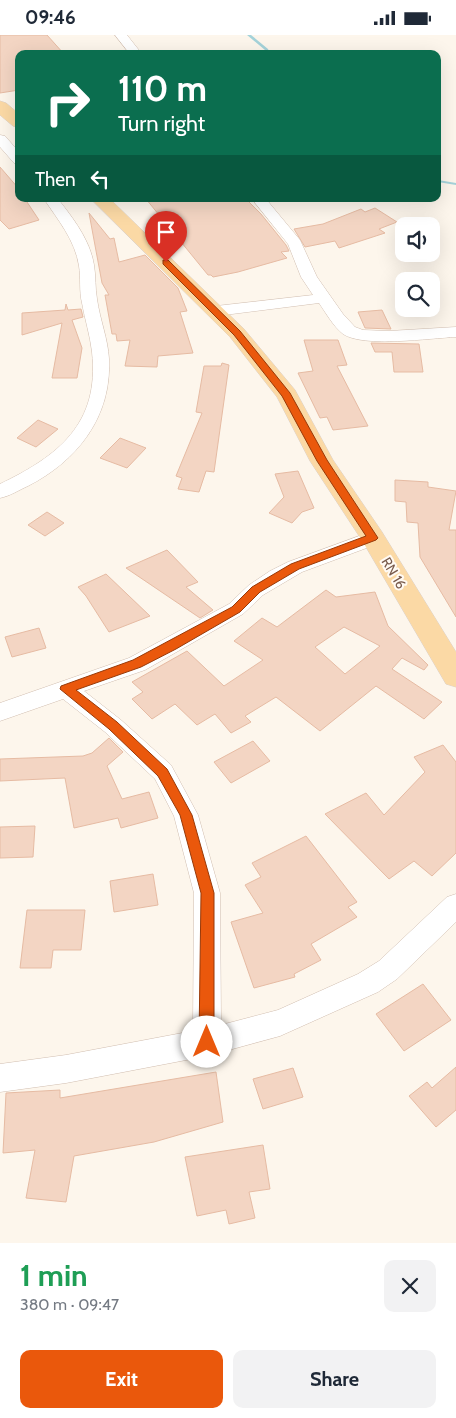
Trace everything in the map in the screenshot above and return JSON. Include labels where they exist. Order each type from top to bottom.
[{"type":"main road","points":[[1,109],[15,120]]},
{"type":"main road","name":"RN 16","points":[[103,202],[237,333],[287,395],[322,461],[373,538],[456,675]]},
{"type":"street","points":[[121,35],[133,50]]},
{"type":"street","points":[[0,139],[15,156]]},
{"type":"street","points":[[0,492],[44,469],[67,452],[88,425],[99,395],[101,361],[98,334],[89,300],[86,261],[76,237],[53,202]]},
{"type":"street","points":[[261,202],[295,243],[309,277],[323,298],[344,325],[353,333],[374,335],[456,332]]},
{"type":"street","points":[[216,311],[323,298]]},
{"type":"street","points":[[0,712],[137,663],[172,646],[236,609],[256,590],[295,567],[373,538]]},
{"type":"street","points":[[66,689],[113,726],[163,772],[186,815],[207,893],[207,1042]]},
{"type":"street","points":[[0,1078],[66,1069],[207,1042],[280,1023],[368,983],[388,970],[456,905]]},
{"type":"building","points":[[0,35],[47,35],[60,50],[15,50],[15,91],[0,93]]},
{"type":"building","points":[[0,167],[15,184],[15,202],[27,202],[39,220],[9,229],[0,220]]},
{"type":"building","points":[[148,202],[249,202],[261,214],[289,251],[281,252],[287,258],[238,272],[213,277],[208,275]]},
{"type":"building","points":[[375,208],[395,221],[395,223],[379,229],[385,233],[339,248],[335,241],[305,247],[294,229],[323,224],[361,209],[365,212]]},
{"type":"building","points":[[89,213],[110,239],[114,238],[119,262],[145,255],[178,288],[187,311],[180,312],[193,353],[158,356],[157,367],[125,366],[130,340],[117,341],[116,334],[112,334],[105,295],[109,295],[102,283]]},
{"type":"building","points":[[66,304],[68,310],[81,309],[83,317],[72,320],[82,348],[77,378],[52,378],[62,323],[22,335],[22,313],[65,310]]},
{"type":"building","points":[[382,310],[391,329],[365,328],[358,312]]},
{"type":"building","points":[[304,340],[338,340],[347,365],[337,366],[368,426],[333,430],[327,417],[320,418],[298,373],[313,371]]},
{"type":"building","points":[[371,343],[419,344],[423,372],[394,372],[392,352],[375,352]]},
{"type":"building","points":[[222,363],[229,365],[214,472],[206,471],[199,492],[178,489],[182,478],[176,476],[202,413],[196,412],[204,366],[221,366]]},
{"type":"building","points":[[38,420],[58,429],[36,447],[17,438]]},
{"type":"building","points":[[120,438],[146,448],[127,468],[100,458]]},
{"type":"building","points":[[298,471],[314,508],[302,512],[292,523],[269,513],[284,497],[275,474]]},
{"type":"building","points":[[395,480],[428,482],[428,487],[456,491],[449,530],[456,530],[456,617],[420,557],[418,523],[407,522],[406,502],[395,501]]},
{"type":"building","points":[[47,512],[64,523],[45,536],[28,525]]},
{"type":"building","points":[[167,550],[198,582],[186,587],[213,610],[200,618],[126,568]]},
{"type":"building","points":[[106,574],[150,616],[109,632],[78,587]]},
{"type":"building","points":[[326,590],[336,597],[375,592],[388,626],[428,665],[424,670],[402,658],[392,669],[442,702],[424,719],[376,686],[320,731],[276,697],[245,716],[251,722],[231,733],[215,714],[197,725],[175,704],[152,719],[132,699],[143,692],[132,682],[187,651],[224,686],[263,660],[234,641],[262,618],[277,627]],"holes":[[[344,627],[380,646],[345,674],[315,647]]]},
{"type":"building","points":[[39,628],[46,648],[12,657],[5,637]]},
{"type":"building","points":[[109,738],[123,752],[107,766],[122,799],[149,792],[158,818],[121,828],[118,818],[74,828],[65,778],[0,781],[0,759],[83,756],[92,753]]},
{"type":"building","points":[[253,741],[270,761],[231,783],[214,762]]},
{"type":"building","points":[[443,745],[456,762],[456,853],[432,876],[414,861],[389,879],[325,814],[366,793],[384,815],[425,772],[414,757]]},
{"type":"building","points":[[35,826],[33,857],[0,858],[0,827]]},
{"type":"building","points":[[306,836],[357,902],[348,907],[357,917],[311,944],[321,960],[294,974],[295,977],[254,988],[231,922],[263,913],[245,885],[261,877],[252,863]]},
{"type":"building","points":[[153,874],[158,905],[114,912],[110,881]]},
{"type":"building","points":[[27,910],[85,910],[81,950],[53,950],[51,968],[20,968]]},
{"type":"building","points":[[423,984],[451,1020],[404,1051],[376,1014]]},
{"type":"building","points":[[456,1067],[456,1110],[436,1127],[409,1096],[427,1082],[432,1088]]},
{"type":"building","points":[[293,1068],[303,1097],[263,1109],[253,1079]]},
{"type":"building","points":[[216,1072],[223,1122],[154,1142],[74,1156],[66,1202],[26,1198],[35,1150],[3,1153],[6,1093],[60,1090],[60,1098]]},
{"type":"building","points":[[263,1145],[270,1189],[249,1192],[255,1218],[229,1224],[226,1210],[197,1216],[185,1157]]},
{"type":"waterway","points":[[249,35],[267,50]]},
{"type":"waterway","points":[[441,182],[456,184]]},
{"type":"route","points":[[166,262],[237,333],[287,395],[322,461],[373,538],[328,553],[295,567],[256,590],[236,609],[213,624],[172,646],[137,663],[66,689],[113,726],[163,772],[186,815],[207,893],[207,1042]]}]
